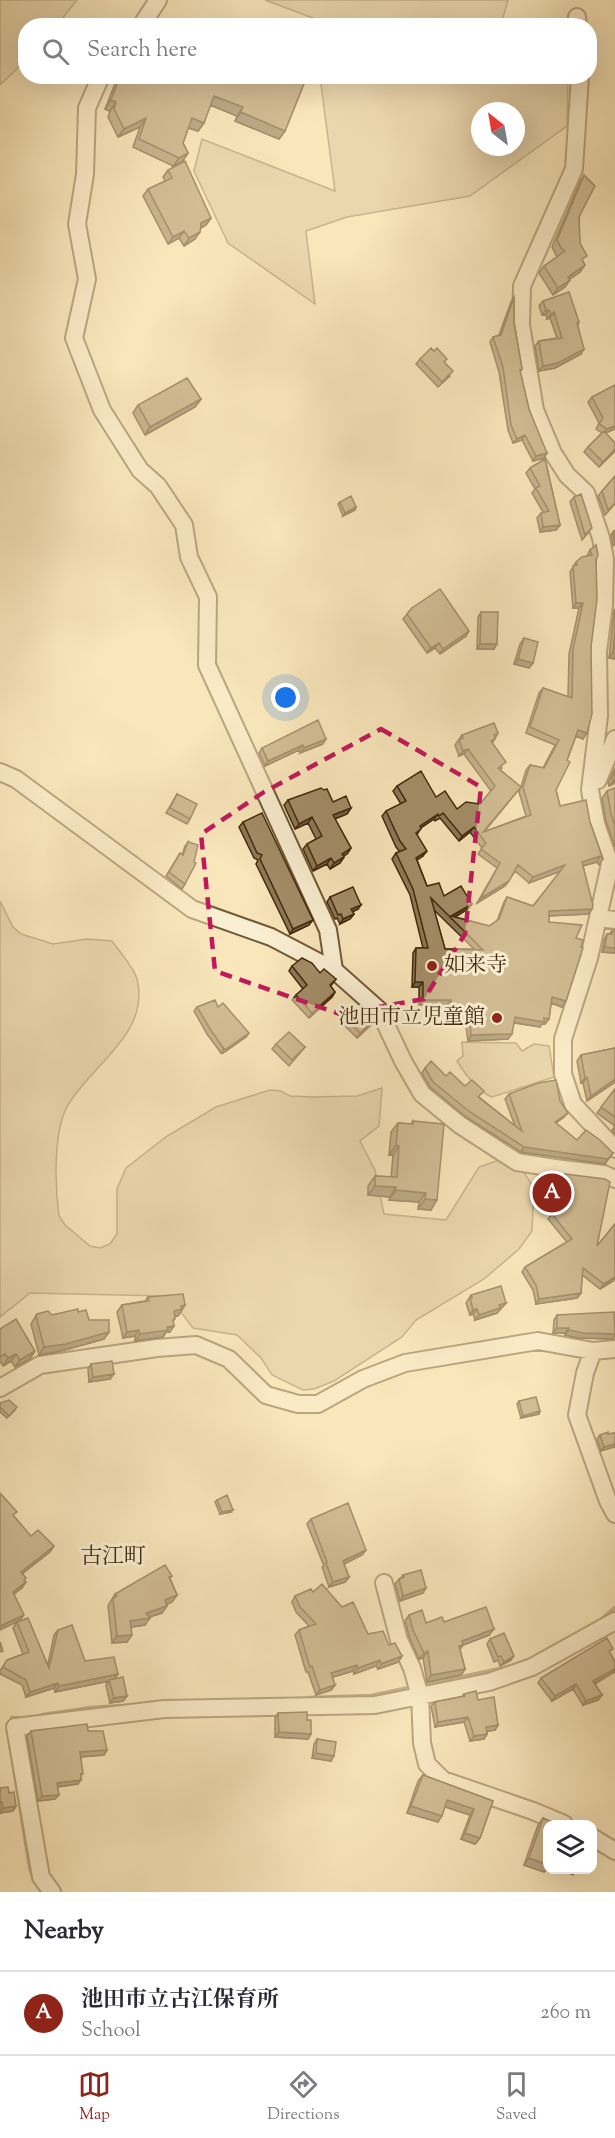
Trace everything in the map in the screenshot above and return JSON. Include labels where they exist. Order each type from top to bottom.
[{"type":"street","points":[[146,18],[158,0]]},
{"type":"street","points":[[98,84],[87,108],[85,174],[77,224],[87,279],[74,338],[102,410],[140,470],[158,486],[184,525],[189,557],[208,597],[207,665],[328,930],[334,970]]},
{"type":"street","points":[[579,84],[574,169],[522,286],[521,325],[535,410],[553,453],[567,475],[586,493],[601,537],[605,559],[604,605],[598,652],[599,716],[590,790],[596,824],[610,864],[589,958],[563,1039],[563,1074],[573,1104],[615,1149]]},
{"type":"street","points":[[590,790],[596,785],[615,739]]},
{"type":"street","points":[[0,772],[16,779],[192,909],[271,937],[334,970],[379,1010],[403,1061],[422,1094],[460,1125],[517,1162],[604,1174],[615,1179]]},
{"type":"street","points":[[598,918],[615,920]]},
{"type":"street","points":[[0,1388],[40,1365],[157,1348],[196,1345],[230,1359],[266,1395],[298,1404],[318,1404],[363,1379],[405,1363],[538,1341],[593,1351],[615,1349]]},
{"type":"street","points":[[593,1351],[585,1373],[578,1415],[615,1515]]},
{"type":"street","points":[[384,1583],[399,1640],[412,1668],[420,1696],[422,1743],[427,1764],[443,1780],[554,1820]]},
{"type":"street","points":[[52,1892],[41,1877],[7,1727],[164,1709],[375,1706],[489,1682],[532,1667],[615,1621]]},
{"type":"street","points":[[597,1840],[615,1851]]},
{"type":"highlighted area","points":[[381,729],[481,787],[465,934],[424,999],[340,1014],[215,971],[201,834],[264,792]]},
{"type":"shaded area","points":[[0,0],[77,0],[63,18],[18,18],[18,68],[0,85]]},
{"type":"shaded area","points":[[265,0],[508,0],[503,18],[313,18]]},
{"type":"shaded area","points":[[321,84],[568,84],[567,126],[470,196],[347,217],[306,231],[315,304],[228,243],[194,171],[202,139],[335,191]]},
{"type":"shaded area","points":[[0,901],[13,927],[21,934],[53,944],[87,939],[112,941],[130,965],[137,979],[139,999],[135,1016],[127,1033],[77,1092],[67,1107],[59,1131],[56,1176],[59,1216],[65,1225],[90,1246],[100,1248],[110,1244],[117,1234],[117,1189],[126,1168],[167,1136],[216,1107],[270,1090],[281,1091],[290,1096],[312,1097],[357,1096],[382,1088],[379,1126],[360,1141],[375,1170],[384,1214],[446,1220],[479,1167],[499,1160],[517,1162],[534,1188],[532,1231],[519,1249],[484,1279],[416,1320],[402,1337],[334,1381],[314,1389],[303,1390],[272,1375],[261,1358],[237,1335],[193,1328],[173,1302],[163,1296],[30,1293],[0,1317]]},
{"type":"shaded area","points":[[462,1042],[516,1043],[522,1051],[534,1044],[549,1046],[554,1077],[492,1097],[476,1086],[457,1061],[463,1056]]},
{"type":"building","points":[[117,84],[304,84],[285,131],[241,112],[243,107],[214,96],[204,123],[192,118],[183,143],[188,153],[179,158],[139,139],[146,118],[124,129],[114,109],[116,102],[111,100]]},
{"type":"building","points":[[185,161],[211,218],[201,223],[200,232],[189,238],[184,231],[173,237],[148,189],[172,178],[168,170]]},
{"type":"building","points":[[584,175],[595,186],[579,217],[580,243],[587,256],[582,259],[585,265],[568,277],[570,280],[558,288],[544,266],[565,251],[557,240]]},
{"type":"building","points":[[569,292],[579,322],[577,323],[584,349],[558,363],[543,366],[539,341],[562,338],[554,312],[551,314],[549,310],[546,310],[543,301]]},
{"type":"building","points":[[514,297],[514,322],[522,369],[520,370],[529,409],[547,453],[536,456],[525,435],[517,439],[511,425],[503,367],[493,337],[501,335]]},
{"type":"building","points":[[431,348],[434,351],[437,348],[447,359],[444,362],[453,371],[442,382],[420,359]]},
{"type":"building","points":[[187,378],[201,399],[150,427],[138,405]]},
{"type":"building","points":[[615,385],[615,426],[607,429],[599,424],[603,418],[592,397]]},
{"type":"building","points":[[604,431],[615,443],[615,449],[603,462],[588,447]]},
{"type":"building","points":[[545,459],[560,525],[543,527],[541,513],[549,511],[536,488],[540,486],[530,468]]},
{"type":"building","points":[[615,476],[615,503],[608,510],[602,491]]},
{"type":"building","points":[[581,494],[592,528],[585,535],[574,497]]},
{"type":"building","points":[[351,496],[356,507],[345,513],[340,502]]},
{"type":"building","points":[[596,545],[598,555],[596,560],[597,599],[591,647],[592,714],[587,733],[578,730],[567,760],[570,762],[556,790],[560,806],[586,800],[590,822],[603,859],[600,856],[582,862],[593,905],[592,909],[549,911],[549,922],[582,925],[576,938],[583,940],[581,947],[583,948],[566,1001],[552,997],[549,1019],[544,1018],[544,1022],[515,1017],[512,1034],[471,1035],[470,1022],[451,1022],[451,1000],[423,1000],[423,982],[415,982],[416,948],[428,948],[413,889],[396,853],[406,849],[386,811],[406,801],[397,786],[421,771],[436,797],[445,791],[457,809],[466,802],[480,804],[495,786],[468,749],[463,751],[459,740],[463,738],[462,735],[494,723],[498,733],[491,741],[506,762],[498,768],[521,787],[483,832],[531,815],[523,787],[530,765],[544,768],[559,740],[530,727],[543,688],[572,698],[573,649],[583,603],[576,603],[573,566],[577,565],[576,562],[582,557],[592,555],[590,550]],"holes":[[[443,813],[462,836],[474,827],[486,843],[481,849],[500,863],[481,898],[509,881],[518,865],[533,877],[565,865],[533,906],[507,897],[499,919],[489,926],[451,916],[472,904],[461,886],[444,896],[439,883],[427,886],[416,858],[427,851],[416,833],[421,829],[420,826]],[[431,898],[483,950],[445,949]]]},
{"type":"building","points":[[440,589],[469,631],[443,649],[439,643],[431,648],[407,614]]},
{"type":"building","points":[[481,612],[498,612],[497,644],[480,644]]},
{"type":"building","points":[[615,630],[615,653],[613,652]]},
{"type":"building","points":[[524,638],[538,642],[533,663],[518,659]]},
{"type":"building","points":[[318,720],[326,739],[304,748],[303,745],[268,761],[262,748]]},
{"type":"building","points":[[321,788],[327,789],[333,802],[346,796],[351,808],[333,815],[351,848],[342,854],[344,857],[334,863],[331,858],[317,866],[307,844],[322,836],[312,817],[299,824],[288,800]]},
{"type":"building","points":[[615,788],[615,826],[607,791]]},
{"type":"building","points":[[177,794],[197,804],[190,819],[170,808]]},
{"type":"building","points":[[262,813],[313,920],[293,929],[260,859],[262,855],[257,853],[243,822]]},
{"type":"building","points":[[188,842],[198,845],[194,862],[196,863],[185,884],[169,872],[180,853],[183,855]]},
{"type":"building","points":[[353,887],[361,905],[351,909],[354,914],[343,919],[341,914],[338,915],[330,897]]},
{"type":"building","points":[[612,931],[615,931],[615,948],[605,947],[607,934],[612,934]]},
{"type":"building","points":[[302,958],[312,963],[320,973],[324,969],[336,979],[330,985],[335,992],[312,1013],[296,995],[307,985],[292,966]]},
{"type":"building","points":[[215,1000],[218,1007],[223,1003],[249,1033],[226,1049],[210,1029],[197,1007]]},
{"type":"building","points":[[362,1006],[374,1011],[372,1015],[375,1019],[360,1033],[348,1020]]},
{"type":"building","points":[[289,1032],[305,1047],[292,1060],[276,1044]]},
{"type":"building","points":[[615,1048],[615,1079],[591,1096],[581,1055]]},
{"type":"building","points":[[431,1061],[446,1076],[450,1072],[465,1086],[472,1080],[484,1091],[478,1097],[522,1131],[509,1094],[538,1083],[556,1080],[560,1101],[568,1113],[555,1122],[577,1140],[586,1130],[613,1153],[608,1159],[524,1147],[470,1112],[433,1082],[425,1068]]},
{"type":"building","points":[[615,1089],[615,1117],[601,1107]]},
{"type":"building","points":[[413,1121],[444,1124],[437,1200],[425,1199],[426,1193],[396,1190],[396,1187],[375,1186],[375,1176],[397,1177],[398,1123],[413,1124]]},
{"type":"building","points":[[565,1174],[605,1179],[610,1182],[597,1246],[615,1224],[615,1277],[604,1284],[583,1268],[581,1293],[539,1299],[536,1285],[525,1267],[572,1239],[552,1214],[562,1205],[549,1195]]},
{"type":"building","points":[[501,1286],[506,1303],[499,1305],[500,1308],[479,1315],[477,1309],[473,1310],[471,1295]]},
{"type":"building","points":[[183,1294],[185,1305],[181,1306],[182,1309],[174,1311],[174,1326],[167,1327],[168,1330],[140,1334],[139,1330],[127,1332],[122,1305],[149,1301],[148,1297]]},
{"type":"building","points":[[78,1309],[78,1312],[86,1310],[89,1320],[109,1320],[109,1332],[66,1344],[44,1347],[37,1314],[48,1311],[52,1315]]},
{"type":"building","points":[[614,1312],[615,1334],[583,1333],[569,1330],[569,1328],[557,1328],[557,1315]]},
{"type":"building","points":[[16,1319],[35,1351],[20,1360],[16,1354],[8,1358],[5,1354],[0,1357],[0,1329]]},
{"type":"building","points":[[112,1361],[114,1374],[93,1377],[91,1364]]},
{"type":"building","points":[[536,1397],[540,1411],[523,1416],[519,1401]]},
{"type":"building","points":[[9,1400],[17,1407],[9,1416],[0,1407],[0,1403]]},
{"type":"building","points":[[608,1432],[608,1434],[615,1433],[615,1444],[604,1447],[600,1435]]},
{"type":"building","points":[[0,1493],[17,1512],[13,1515],[31,1536],[38,1530],[54,1546],[21,1572],[26,1582],[13,1592],[24,1615],[0,1626]]},
{"type":"building","points":[[227,1495],[233,1510],[222,1512],[217,1500]]},
{"type":"building","points":[[348,1503],[366,1550],[343,1561],[349,1577],[333,1582],[311,1519]]},
{"type":"building","points":[[165,1565],[172,1576],[169,1577],[177,1595],[165,1600],[167,1606],[146,1613],[150,1618],[130,1621],[132,1635],[117,1636],[113,1599],[117,1596],[115,1594]]},
{"type":"building","points":[[421,1570],[426,1588],[403,1596],[399,1579],[404,1577],[403,1575]]},
{"type":"building","points":[[322,1584],[342,1607],[353,1602],[368,1634],[383,1631],[389,1645],[395,1643],[402,1656],[381,1664],[380,1660],[358,1668],[357,1665],[331,1673],[335,1685],[320,1690],[312,1666],[310,1667],[299,1630],[316,1624],[300,1607],[295,1596],[311,1589],[313,1592]]},
{"type":"building","points":[[486,1607],[494,1629],[462,1641],[463,1645],[459,1646],[465,1669],[431,1675],[428,1651],[424,1653],[409,1615],[422,1610],[426,1623],[442,1617],[444,1622]]},
{"type":"building","points":[[28,1618],[49,1668],[58,1630],[72,1625],[85,1661],[114,1657],[118,1674],[59,1686],[58,1683],[30,1692],[26,1680],[3,1667],[7,1660],[29,1652],[17,1622]]},
{"type":"building","points":[[504,1633],[514,1656],[504,1662],[501,1656],[498,1657],[490,1639]]},
{"type":"building","points":[[607,1638],[613,1649],[609,1651],[615,1662],[615,1669],[593,1681],[602,1695],[586,1701],[576,1684],[555,1696],[541,1678]]},
{"type":"building","points":[[123,1677],[127,1696],[114,1698],[109,1680]]},
{"type":"building","points":[[476,1691],[478,1700],[494,1697],[498,1725],[486,1727],[487,1734],[474,1736],[468,1717],[438,1722],[435,1702],[465,1696],[464,1694]]},
{"type":"building","points":[[307,1712],[307,1720],[311,1720],[311,1734],[279,1732],[278,1713]]},
{"type":"building","points":[[87,1724],[88,1731],[103,1731],[107,1750],[80,1752],[83,1774],[81,1774],[81,1780],[57,1783],[59,1795],[42,1796],[31,1731]]},
{"type":"building","points":[[317,1739],[336,1742],[334,1756],[316,1753]]},
{"type":"building","points":[[423,1775],[493,1801],[480,1838],[465,1833],[474,1809],[447,1800],[442,1816],[411,1806]]},
{"type":"building","points":[[8,1787],[9,1793],[14,1792],[16,1806],[3,1808],[0,1802],[0,1788]]},
{"type":"building","points":[[543,1818],[548,1820],[543,1820],[543,1863],[529,1858]]},
{"type":"waterway","points":[[600,1621],[615,1608]]},
{"type":"waterway","points":[[309,1698],[371,1696],[505,1668]]},
{"type":"waterway","points":[[43,1715],[121,1706]]},
{"type":"waterway","points":[[11,1725],[12,1718],[23,1719]]},
{"type":"waterway","points":[[10,1742],[33,1876]]},
{"type":"place","name":"如来寺","points":[[432,966]]},
{"type":"place","name":"池田市立児童館","points":[[497,1018]]},
{"type":"place","name":"池田市立古江保育所","points":[[552,1193]]},
{"type":"district","name":"古江町","points":[[113,1558]]}]
